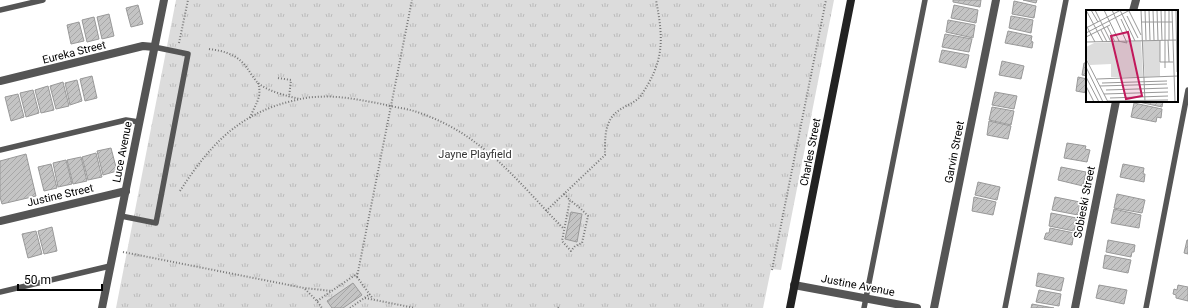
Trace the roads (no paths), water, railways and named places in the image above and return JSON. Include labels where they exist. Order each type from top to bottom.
[{"type":"street","name":"Luce Avenue","points":[[102,308],[164,0]]},
{"type":"street","name":"Charles Street","points":[[790,308],[851,0]]},
{"type":"street","name":"Garvin Street","points":[[934,308],[996,0]]},
{"type":"street","points":[[1133,10],[1136,0]]},
{"type":"street","name":"Eureka Street","points":[[0,81],[143,46],[154,47]]},
{"type":"street","name":"Sobieski Street","points":[[1075,308],[1116,102]]},
{"type":"street","name":"Justine Street","points":[[0,221],[126,191]]},
{"type":"street","name":"Justine Avenue","points":[[794,285],[917,308]]},
{"type":"lane","points":[[0,10],[43,0]]},
{"type":"lane","points":[[864,308],[925,0]]},
{"type":"lane","points":[[1005,308],[1066,0]]},
{"type":"lane","points":[[121,216],[156,223],[188,54],[154,47]]},
{"type":"lane","points":[[1146,308],[1188,90]]},
{"type":"lane","points":[[0,150],[126,120],[139,122]]},
{"type":"lane","points":[[0,292],[110,266]]},
{"type":"park label","name":"Jayne Playfield","points":[[475,154]]}]
